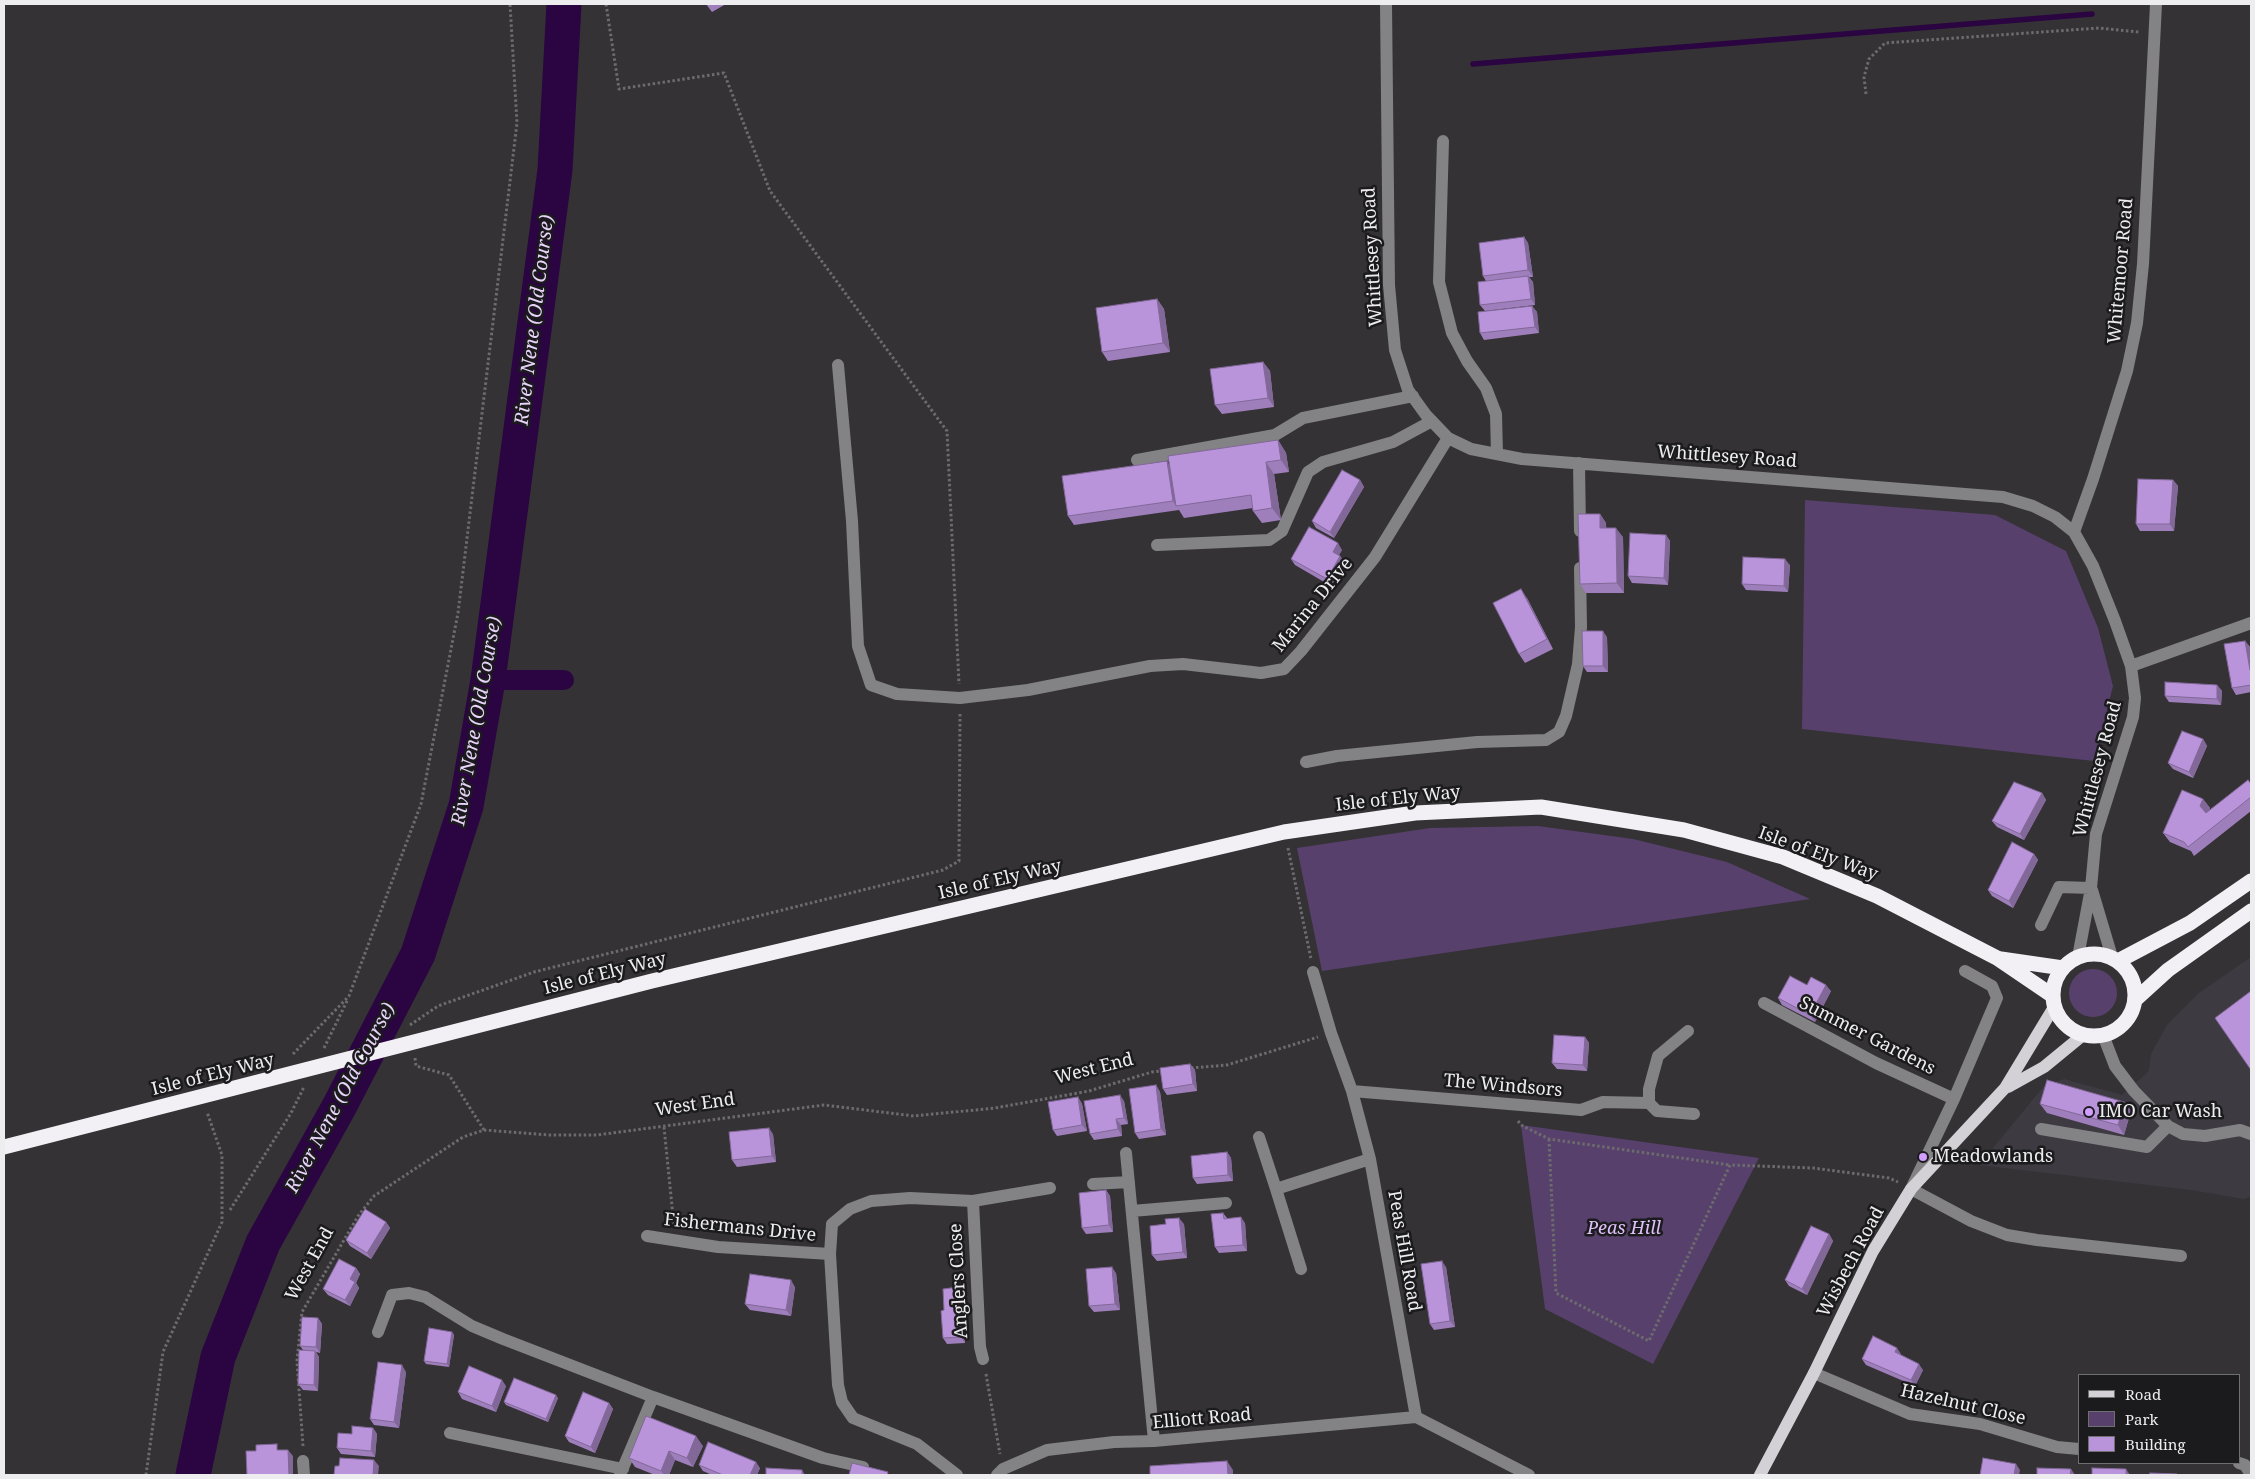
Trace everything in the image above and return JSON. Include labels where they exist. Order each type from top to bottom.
[{"type":"highway","name":"Isle of Ely Way","points":[[4,1147],[652,981],[1284,832],[1415,813],[1541,807],[1684,830],[1782,857],[1877,896],[1997,958],[2054,1002]]},
{"type":"highway","points":[[2115,959],[2190,922],[2251,881]]},
{"type":"highway","points":[[2135,1000],[2168,970],[2251,911]]},
{"type":"highway","points":[[2100,954],[2115,959],[2132,978],[2135,1000],[2131,1012],[2115,1030],[2103,1035],[2083,1035],[2071,1029],[2061,1020],[2054,1002],[2057,976],[2062,968],[2078,956],[2100,954]]},
{"type":"highway","name":"Isle of Ely Way","points":[[1997,958],[2062,968]]},
{"type":"main road","name":"Wisbech Road","points":[[1760,1475],[1814,1373],[1873,1251],[1911,1189],[2005,1088],[2054,1002]]},
{"type":"main road","name":"Wisbech Road","points":[[2005,1088],[2044,1067],[2083,1035]]},
{"type":"street","name":"Whittlesey Road","points":[[1386,4],[1389,285],[1395,350],[1408,390],[1448,438],[1471,449],[1522,459],[2002,498],[2033,506],[2055,517],[2074,532],[2092,566],[2131,666],[2134,682],[2134,718],[2096,834],[2091,888],[2078,956]]},
{"type":"street","name":"Whitemoor Road","points":[[2074,532],[2094,479],[2127,371],[2137,324],[2156,4]]},
{"type":"street","points":[[1444,141],[1439,282],[1452,333],[1467,361],[1486,388],[1496,414],[1497,454]]},
{"type":"street","name":"Marina Drive","points":[[838,364],[852,522],[858,646],[871,685],[897,694],[960,698],[1028,690],[1150,666],[1184,664],[1261,673],[1284,669],[1301,651],[1375,557],[1448,438]]},
{"type":"street","points":[[1137,460],[1275,435],[1303,418],[1412,396]]},
{"type":"street","points":[[1157,545],[1269,540],[1282,532],[1308,472],[1323,462],[1393,442],[1432,421]]},
{"type":"street","points":[[1579,463],[1580,540]]},
{"type":"street","points":[[1306,762],[1337,756],[1477,742],[1546,740],[1559,732],[1566,716],[1578,664],[1581,627],[1580,560]]},
{"type":"street","points":[[2131,666],[2250,623]]},
{"type":"street","points":[[2041,926],[2059,887],[2091,888]]},
{"type":"street","name":"Whittlesey Road","points":[[2091,888],[2115,959]]},
{"type":"street","points":[[1965,971],[1992,986],[1997,998],[1954,1099],[1911,1189],[1971,1221],[2007,1235],[2181,1256]]},
{"type":"street","name":"Peas Hill Road","points":[[1313,972],[1331,1033],[1352,1091],[1370,1159],[1416,1417]]},
{"type":"street","name":"Summer Gardens","points":[[1764,1003],[1876,1063],[1954,1099]]},
{"type":"street","points":[[1649,1103],[1649,1089],[1658,1056],[1688,1031]]},
{"type":"street","points":[[2103,1035],[2115,1066],[2134,1091],[2168,1126],[2183,1134],[2205,1136],[2240,1130],[2251,1134]]},
{"type":"street","name":"The Windsors","points":[[1352,1091],[1581,1110],[1602,1102],[1649,1103],[1657,1111],[1694,1114]]},
{"type":"street","points":[[2041,1129],[2147,1147],[2168,1126]]},
{"type":"street","points":[[1259,1137],[1301,1269]]},
{"type":"street","points":[[1126,1153],[1154,1441]]},
{"type":"street","points":[[1276,1188],[1370,1159]]},
{"type":"street","points":[[1092,1184],[1129,1182]]},
{"type":"street","points":[[973,1201],[1050,1188]]},
{"type":"street","name":"Fishermans Drive","points":[[957,1475],[917,1444],[852,1418],[842,1402],[838,1385],[830,1254],[832,1224],[850,1209],[871,1200],[910,1198],[973,1201]]},
{"type":"street","name":"Anglers Close","points":[[973,1201],[980,1347],[983,1359]]},
{"type":"street","points":[[1132,1211],[1226,1202]]},
{"type":"street","name":"Fishermans Drive","points":[[647,1236],[718,1246],[830,1254]]},
{"type":"street","points":[[378,1332],[392,1294],[409,1293],[425,1297],[472,1326],[503,1339],[653,1397],[823,1458],[863,1467]]},
{"type":"street","name":"Hazelnut Close","points":[[1814,1373],[1910,1414],[1980,1424],[2057,1446],[2078,1449]]},
{"type":"street","points":[[450,1433],[621,1472],[653,1397]]},
{"type":"street","points":[[1416,1417],[1529,1475]]},
{"type":"street","name":"Elliott Road","points":[[1000,1472],[1047,1450],[1114,1442],[1154,1441],[1416,1417]]},
{"type":"street","points":[[304,1461],[304,1475]]},
{"type":"street","points":[[2240,1463],[2245,1465],[2251,1475]]},
{"type":"path","points":[[320,1055],[349,996],[421,804],[458,613],[517,123],[510,4]]},
{"type":"path","points":[[410,1024],[438,1006],[534,972],[943,870],[959,861],[960,698],[947,431],[770,191],[724,73],[619,90],[606,4]]},
{"type":"path","points":[[1866,94],[1864,77],[1869,59],[1885,44],[2099,28],[2155,34]]},
{"type":"path","points":[[1284,832],[1313,972]]},
{"type":"path","points":[[289,1059],[349,996]]},
{"type":"path","points":[[1190,1068],[1227,1065],[1331,1033]]},
{"type":"path","points":[[416,1066],[449,1076],[484,1130]]},
{"type":"path","name":"West End","points":[[304,1461],[297,1361],[302,1312],[358,1216],[374,1196],[463,1137],[484,1130],[549,1136],[597,1135],[824,1105],[914,1116],[995,1108],[1089,1091],[1152,1072],[1171,1070]]},
{"type":"path","points":[[230,1210],[291,1113],[308,1080]]},
{"type":"path","points":[[146,1475],[164,1352],[222,1222],[222,1155],[202,1097]]},
{"type":"path","points":[[1508,1104],[1521,1125],[1549,1139],[1730,1165],[1814,1168],[1870,1175],[1889,1178],[1911,1189]]},
{"type":"path","points":[[664,1127],[675,1239]]},
{"type":"path","points":[[1549,1139],[1556,1293],[1649,1341],[1730,1165]]},
{"type":"path","points":[[983,1359],[1000,1472]]},
{"type":"shaded area","points":[[2251,957],[2251,1196],[2244,1199],[2191,1190],[1979,1165],[2044,1086],[2064,1079],[2122,1095],[2149,1071],[2151,1054],[2167,1025],[2199,993]]},
{"type":"green space","points":[[1805,500],[1995,515],[2066,551],[2098,628],[2113,686],[2094,761],[1802,729]]},
{"type":"green space","points":[[1538,826],[1633,839],[1727,862],[1810,899],[1322,971],[1297,848],[1430,828]]},
{"type":"green space","points":[[2093,969],[2102,971],[2110,976],[2115,984],[2117,993],[2115,1002],[2110,1010],[2102,1015],[2093,1017],[2084,1015],[2076,1010],[2071,1002],[2069,993],[2071,984],[2076,976],[2084,971]]},
{"type":"green space","name":"Peas Hill","points":[[1521,1125],[1759,1158],[1653,1364],[1545,1309]]},
{"type":"building","points":[[1524,237],[1528,270],[1483,276],[1479,243]]},
{"type":"building","points":[[1528,276],[1531,299],[1480,305],[1478,282]]},
{"type":"building","points":[[1157,299],[1163,343],[1102,352],[1096,308]]},
{"type":"building","points":[[1532,306],[1535,327],[1480,333],[1478,312]]},
{"type":"building","points":[[1263,362],[1268,398],[1215,405],[1210,369]]},
{"type":"building","points":[[1278,440],[1281,460],[1266,462],[1272,508],[1253,511],[1251,495],[1176,506],[1168,456]]},
{"type":"building","points":[[1167,461],[1173,501],[1068,516],[1062,476]]},
{"type":"building","points":[[1342,470],[1360,480],[1330,532],[1312,521]]},
{"type":"building","points":[[2138,479],[2173,480],[2170,524],[2136,524]]},
{"type":"building","points":[[1578,514],[1600,514],[1600,528],[1616,528],[1617,583],[1580,584]]},
{"type":"building","points":[[1309,527],[1338,543],[1333,552],[1340,556],[1327,579],[1291,559]]},
{"type":"building","points":[[1630,533],[1666,535],[1664,578],[1628,576]]},
{"type":"building","points":[[1743,557],[1785,559],[1784,586],[1742,584]]},
{"type":"building","points":[[1521,589],[1547,639],[1519,654],[1493,603]]},
{"type":"building","points":[[1582,631],[1603,631],[1603,666],[1583,666]]},
{"type":"building","points":[[2245,641],[2251,670],[2251,685],[2232,688],[2224,644]]},
{"type":"building","points":[[2165,682],[2217,685],[2217,699],[2165,696]]},
{"type":"building","points":[[2182,731],[2203,739],[2189,772],[2168,763]]},
{"type":"building","points":[[2248,780],[2251,784],[2251,797],[2188,847],[2184,842],[2163,833],[2182,790],[2203,799],[2200,806],[2206,813]]},
{"type":"building","points":[[2014,782],[2042,793],[2020,834],[1992,821]]},
{"type":"building","points":[[2012,842],[2034,854],[2009,901],[1988,890]]},
{"type":"building","points":[[1790,976],[1807,985],[1811,977],[1826,985],[1810,1015],[1778,998]]},
{"type":"building","points":[[2251,991],[2251,1070],[2215,1018]]},
{"type":"building","points":[[1554,1035],[1585,1037],[1583,1065],[1552,1063]]},
{"type":"building","points":[[1190,1064],[1193,1084],[1163,1089],[1160,1068]]},
{"type":"building","name":"IMO Car Wash","points":[[2047,1080],[2124,1102],[2118,1125],[2040,1104]]},
{"type":"building","points":[[1156,1085],[1161,1129],[1135,1133],[1129,1089]]},
{"type":"building","points":[[1120,1095],[1124,1118],[1116,1119],[1118,1129],[1090,1134],[1084,1101]]},
{"type":"building","points":[[1078,1097],[1082,1125],[1053,1130],[1048,1102]]},
{"type":"building","points":[[769,1128],[772,1156],[732,1160],[729,1132]]},
{"type":"building","points":[[1227,1152],[1228,1175],[1193,1178],[1191,1156]]},
{"type":"building","points":[[1106,1190],[1109,1225],[1082,1228],[1079,1193]]},
{"type":"building","points":[[365,1209],[386,1222],[367,1253],[346,1240]]},
{"type":"building","points":[[1223,1213],[1224,1219],[1241,1217],[1243,1245],[1215,1247],[1211,1214]]},
{"type":"building","points":[[1179,1218],[1183,1252],[1152,1255],[1150,1226],[1166,1224],[1165,1219]]},
{"type":"building","points":[[1811,1226],[1829,1234],[1802,1289],[1785,1280]]},
{"type":"building","points":[[339,1259],[356,1268],[350,1279],[355,1282],[345,1300],[323,1289]]},
{"type":"building","points":[[1442,1261],[1450,1321],[1430,1324],[1421,1264]]},
{"type":"building","points":[[1112,1267],[1115,1304],[1089,1306],[1086,1269]]},
{"type":"building","points":[[750,1274],[791,1280],[786,1310],[745,1304]]},
{"type":"building","points":[[959,1287],[961,1337],[943,1338],[941,1311],[944,1310],[943,1289]]},
{"type":"building","points":[[302,1317],[318,1318],[316,1347],[300,1346]]},
{"type":"building","points":[[429,1328],[452,1332],[447,1364],[424,1361]]},
{"type":"building","points":[[1873,1336],[1897,1348],[1895,1352],[1919,1364],[1911,1380],[1862,1359]]},
{"type":"building","points":[[299,1350],[315,1351],[314,1385],[298,1384]]},
{"type":"building","points":[[378,1362],[402,1365],[394,1422],[370,1419]]},
{"type":"building","points":[[469,1366],[502,1380],[492,1406],[458,1392]]},
{"type":"building","points":[[514,1378],[556,1395],[546,1419],[504,1402]]},
{"type":"building","points":[[583,1392],[609,1403],[591,1447],[565,1436]]},
{"type":"building","points":[[646,1416],[696,1436],[687,1458],[669,1451],[661,1471],[629,1458]]},
{"type":"building","points":[[352,1426],[373,1428],[371,1451],[337,1448],[338,1433],[352,1434]]},
{"type":"building","points":[[708,1442],[756,1462],[750,1475],[723,1475],[699,1465]]},
{"type":"building","points":[[277,1444],[277,1450],[288,1450],[289,1475],[247,1475],[246,1451],[256,1451],[256,1445]]},
{"type":"building","points":[[340,1458],[374,1460],[373,1475],[334,1475],[335,1466],[339,1466]]},
{"type":"building","points":[[1983,1458],[2016,1464],[2014,1475],[1980,1475]]},
{"type":"building","points":[[1227,1461],[1228,1475],[1150,1475],[1150,1466]]},
{"type":"building","points":[[852,1463],[888,1472],[887,1475],[849,1475]]},
{"type":"building","points":[[766,1468],[802,1470],[802,1475],[766,1475]]},
{"type":"building","points":[[2037,1468],[2071,1469],[2070,1475],[2037,1475]]},
{"type":"building","points":[[2092,1468],[2126,1469],[2126,1475],[2092,1475]]},
{"type":"building","points":[[2150,1473],[2177,1474],[2177,1475],[2150,1475]]},
{"type":"waterway","name":"River Nene (Old Course)","points":[[193,1475],[218,1357],[263,1243],[339,1107],[418,954],[466,806],[488,680],[555,170],[564,4]]},
{"type":"waterway","points":[[1473,64],[2092,14]]},
{"type":"waterway","points":[[488,680],[564,680]]},
{"type":"place","name":"IMO Car Wash","points":[[2089,1112]]},
{"type":"place","name":"Meadowlands","points":[[1923,1157]]}]
